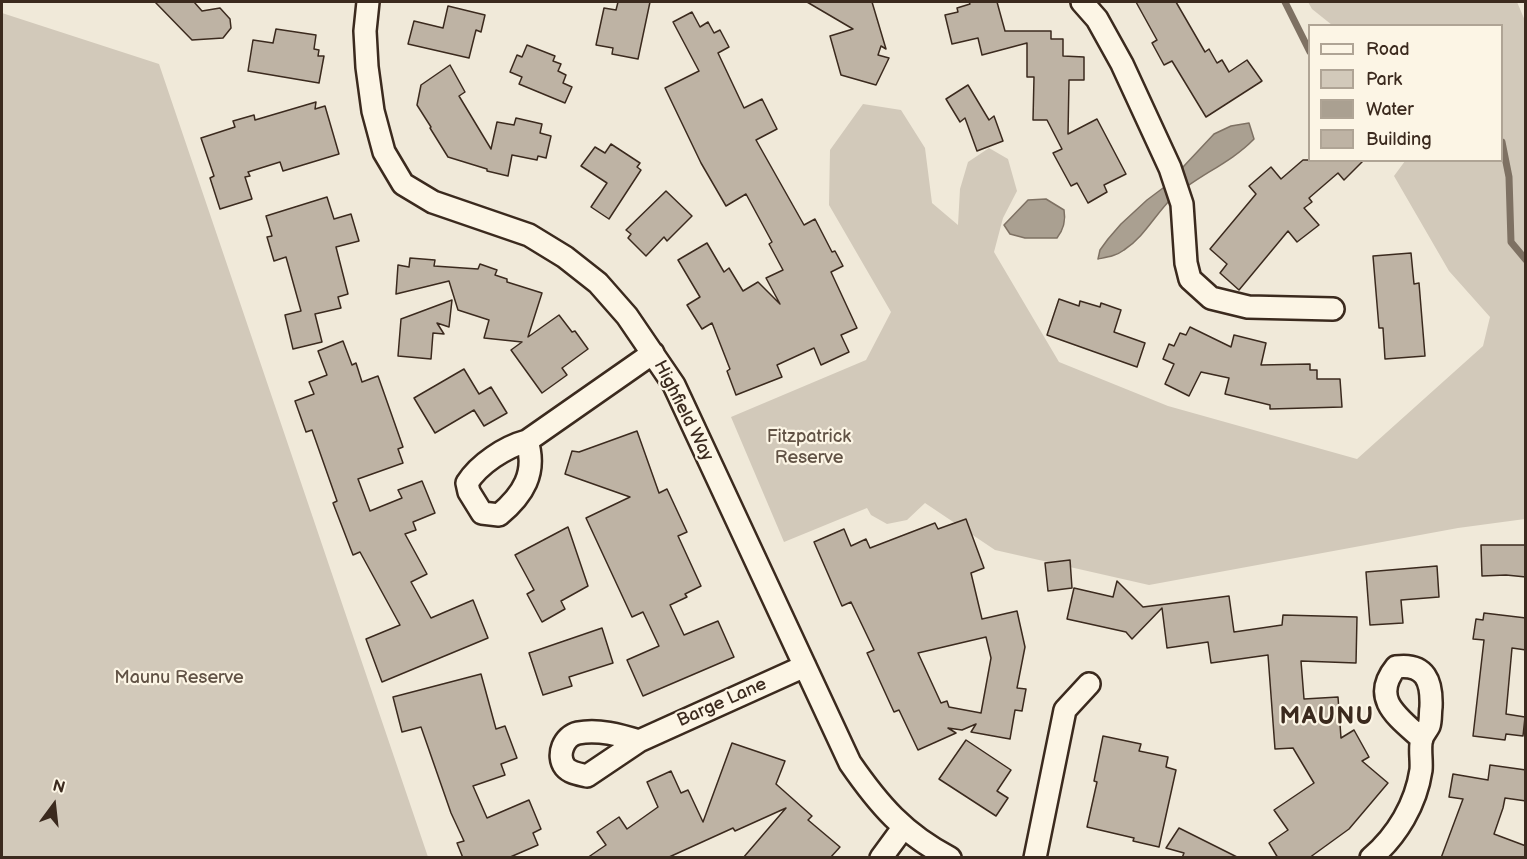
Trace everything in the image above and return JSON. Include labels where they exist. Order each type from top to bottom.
[{"type":"street","name":"Highfield Way","points":[[368,2],[365,31],[373,111],[384,152],[403,184],[433,202],[529,235],[565,257],[598,283],[627,316],[674,385],[850,763],[874,799],[903,828],[950,858]]},
{"type":"street","points":[[1082,2],[1097,19],[1122,64],[1172,174],[1182,204],[1186,263],[1190,279],[1211,298],[1248,307],[1333,309]]},
{"type":"street","points":[[527,441],[653,353]]},
{"type":"street","name":"Barge Lane","points":[[639,741],[805,666]]},
{"type":"street","points":[[1035,858],[1065,710],[1089,684]]},
{"type":"street","points":[[1371,858],[1388,842],[1403,821],[1415,794],[1421,770],[1422,739]]},
{"type":"street","points":[[882,858],[903,828]]},
{"type":"green space","name":"Fitzpatrick Reserve","points":[[1308,2],[1517,2],[1526,23],[1525,519],[1458,528],[1149,585],[995,550],[925,503],[907,520],[887,524],[871,515],[867,508],[784,542],[731,417],[866,360],[891,312],[829,205],[830,150],[863,104],[901,110],[925,148],[932,203],[958,225],[960,189],[968,162],[989,148],[1008,159],[1017,191],[1003,218],[994,252],[1059,362],[1168,406],[1357,459],[1483,346],[1490,317],[1449,271],[1394,176],[1404,162],[1503,162],[1503,24],[1331,24],[1312,9]]},
{"type":"green space","name":"Maunu Reserve","points":[[2,13],[159,64],[428,857],[2,857]]},
{"type":"water","points":[[1249,123],[1254,139],[1245,148],[1191,183],[1171,199],[1131,245],[1118,254],[1098,259],[1100,250],[1121,224],[1147,200],[1179,176],[1183,167],[1214,134],[1231,126]]},
{"type":"water","points":[[1046,199],[1064,210],[1064,225],[1057,238],[1025,238],[1010,234],[1004,225],[1028,200]]},
{"type":"building","points":[[155,2],[194,2],[202,11],[220,8],[230,19],[231,28],[223,38],[192,40]]},
{"type":"building","points":[[618,2],[650,2],[638,59],[612,54],[613,48],[596,45],[604,8],[616,10]]},
{"type":"building","points":[[807,2],[872,2],[886,49],[881,46],[878,55],[889,58],[876,85],[841,75],[830,36],[853,29]]},
{"type":"building","points":[[969,2],[997,2],[1005,31],[1051,31],[1051,39],[1063,39],[1063,56],[1084,57],[1084,80],[1069,80],[1068,134],[1097,119],[1126,174],[1104,185],[1107,192],[1088,203],[1077,183],[1071,186],[1053,153],[1062,149],[1047,120],[1033,120],[1034,77],[1027,77],[1027,43],[982,55],[978,38],[952,44],[945,15],[958,12],[957,8],[970,4]]},
{"type":"building","points":[[1136,2],[1176,2],[1205,52],[1209,49],[1217,63],[1222,60],[1229,72],[1247,60],[1262,81],[1206,117],[1172,61],[1164,65],[1152,43],[1157,40]]},
{"type":"building","points":[[448,6],[485,15],[481,32],[476,30],[469,58],[408,44],[414,21],[443,28]]},
{"type":"building","points":[[692,12],[700,27],[708,22],[714,33],[720,30],[729,47],[718,53],[744,108],[762,99],[777,129],[756,140],[804,225],[815,219],[832,252],[835,251],[843,266],[831,272],[857,328],[841,335],[849,352],[821,365],[814,348],[777,365],[782,377],[736,395],[727,371],[730,369],[712,323],[702,329],[687,305],[700,297],[678,260],[707,243],[724,272],[729,268],[743,291],[758,282],[780,304],[766,278],[783,270],[769,244],[772,242],[746,194],[726,206],[701,163],[665,88],[699,71],[673,22]]},
{"type":"building","points":[[276,29],[316,35],[314,49],[319,50],[318,56],[324,56],[319,83],[248,71],[253,40],[273,43]]},
{"type":"building","points":[[527,45],[555,56],[553,61],[561,64],[558,71],[566,75],[563,83],[572,87],[565,103],[519,84],[522,77],[510,72],[517,55],[522,57]]},
{"type":"building","points":[[450,65],[465,92],[459,96],[491,149],[497,122],[514,125],[516,118],[542,124],[540,133],[551,136],[546,158],[538,156],[537,160],[512,155],[508,176],[448,157],[417,105],[421,85]]},
{"type":"building","points":[[968,85],[989,120],[994,116],[1003,141],[977,151],[965,118],[960,122],[946,99]]},
{"type":"building","points":[[316,102],[315,109],[325,106],[339,154],[283,171],[280,162],[248,172],[250,176],[245,177],[252,199],[220,209],[210,178],[214,176],[201,138],[235,127],[233,121],[254,115],[255,120]]},
{"type":"building","points":[[611,144],[640,163],[637,167],[641,170],[609,219],[591,207],[607,183],[581,166],[595,147],[605,153]]},
{"type":"building","points":[[1303,160],[1308,160],[1308,162],[1362,162],[1344,180],[1338,173],[1309,198],[1312,202],[1304,208],[1319,225],[1297,242],[1288,231],[1239,290],[1220,273],[1227,264],[1210,249],[1256,194],[1249,186],[1271,167],[1281,179]]},
{"type":"building","points":[[666,191],[692,216],[667,241],[664,237],[646,256],[628,238],[631,234],[626,230]]},
{"type":"building","points":[[327,197],[334,219],[351,214],[359,241],[336,247],[348,294],[338,297],[341,308],[315,314],[322,342],[293,349],[285,315],[301,311],[286,257],[274,261],[267,237],[272,236],[266,216]]},
{"type":"building","points":[[1411,253],[1414,284],[1419,283],[1425,356],[1385,359],[1383,328],[1379,328],[1373,256]]},
{"type":"building","points":[[410,258],[435,260],[434,266],[478,269],[480,264],[497,270],[495,275],[507,279],[507,282],[542,293],[528,337],[559,315],[588,349],[562,368],[567,375],[542,393],[511,350],[522,342],[484,338],[489,320],[458,310],[449,281],[396,294],[398,265],[409,267]]},
{"type":"building","points":[[1059,299],[1079,306],[1080,301],[1100,307],[1101,303],[1121,310],[1114,332],[1145,343],[1137,367],[1047,335]]},
{"type":"building","points":[[452,300],[449,327],[437,323],[444,334],[433,333],[431,359],[398,356],[401,319]]},
{"type":"building","points":[[1190,327],[1231,347],[1234,335],[1266,343],[1261,365],[1310,364],[1310,370],[1317,370],[1317,379],[1340,379],[1342,407],[1270,409],[1270,405],[1225,394],[1229,378],[1201,372],[1189,396],[1165,384],[1174,364],[1163,359],[1169,344],[1174,346],[1180,333],[1186,335]]},
{"type":"building","points":[[343,341],[352,365],[356,363],[362,382],[378,376],[403,447],[398,449],[403,463],[358,479],[370,511],[402,498],[398,490],[422,481],[435,513],[413,522],[416,530],[405,534],[427,574],[411,582],[431,618],[473,600],[488,638],[382,682],[366,639],[400,625],[360,552],[353,555],[333,503],[337,501],[312,430],[306,432],[295,401],[314,394],[309,382],[327,375],[318,351]]},
{"type":"building","points":[[464,369],[479,394],[491,387],[507,413],[484,426],[474,410],[435,433],[414,398]]},
{"type":"building","points":[[637,431],[659,493],[667,489],[687,532],[678,536],[701,586],[685,594],[687,597],[670,605],[684,635],[718,621],[734,657],[643,696],[627,660],[659,646],[643,612],[632,617],[586,518],[630,497],[565,474],[572,451],[579,452]]},
{"type":"building","points":[[966,519],[984,568],[971,573],[982,619],[1017,611],[1025,647],[1017,688],[1026,689],[1022,711],[1015,710],[1010,739],[971,732],[976,724],[962,730],[948,728],[956,733],[918,750],[899,710],[894,712],[867,653],[874,650],[851,602],[842,606],[814,542],[844,529],[851,546],[866,539],[870,548],[935,523],[938,529]],"holes":[[[986,637],[991,658],[981,713],[949,707],[947,701],[941,703],[918,653]]]},
{"type":"building","points":[[568,527],[588,586],[561,601],[565,609],[542,622],[527,594],[534,590],[515,555]]},
{"type":"building","points":[[1481,545],[1526,545],[1526,577],[1482,576]]},
{"type":"building","points":[[1070,560],[1072,588],[1048,591],[1045,563]]},
{"type":"building","points":[[1437,566],[1439,597],[1401,600],[1403,623],[1370,625],[1366,572]]},
{"type":"building","points":[[1117,581],[1143,607],[1229,596],[1234,632],[1282,625],[1283,615],[1357,617],[1356,663],[1301,661],[1304,699],[1338,697],[1341,738],[1354,730],[1369,757],[1362,761],[1388,783],[1349,829],[1309,858],[1278,858],[1269,843],[1288,830],[1274,810],[1314,783],[1293,748],[1275,749],[1268,655],[1211,663],[1208,642],[1167,648],[1162,608],[1132,639],[1126,632],[1067,619],[1074,588],[1113,597]]},
{"type":"building","points":[[1484,613],[1526,618],[1526,650],[1512,648],[1506,714],[1525,717],[1523,736],[1506,734],[1505,740],[1473,736],[1484,640],[1473,639],[1476,619],[1483,620]]},
{"type":"building","points":[[602,628],[613,663],[569,677],[572,686],[543,695],[529,653]]},
{"type":"building","points":[[481,674],[496,729],[505,726],[517,758],[501,764],[505,775],[473,786],[487,818],[529,800],[541,829],[533,833],[538,845],[508,858],[463,858],[457,843],[464,841],[451,813],[421,727],[402,732],[393,697]]},
{"type":"building","points":[[1103,736],[1141,744],[1139,751],[1168,757],[1166,767],[1176,770],[1159,847],[1133,841],[1134,838],[1087,827],[1097,782],[1094,781]]},
{"type":"building","points":[[966,740],[1011,770],[997,791],[1008,798],[996,816],[939,779]]},
{"type":"building","points":[[732,743],[785,761],[776,784],[812,816],[808,820],[840,847],[830,858],[743,858],[786,808],[735,831],[733,828],[667,858],[587,858],[606,845],[597,832],[619,817],[627,829],[658,807],[647,782],[671,771],[681,793],[688,790],[703,822]]},
{"type":"building","points":[[1490,765],[1526,770],[1526,801],[1505,798],[1494,834],[1526,846],[1526,858],[1441,858],[1463,799],[1449,797],[1453,774],[1488,780]]},
{"type":"building","points":[[1179,828],[1239,858],[1182,858],[1184,853],[1166,848]]},
{"type":"waterway","points":[[1285,2],[1308,48]]},
{"type":"waterway","points":[[1503,147],[1509,177],[1511,242],[1526,260]]},
{"type":"district","name":"MAUNU","points":[[1327,718]]}]
